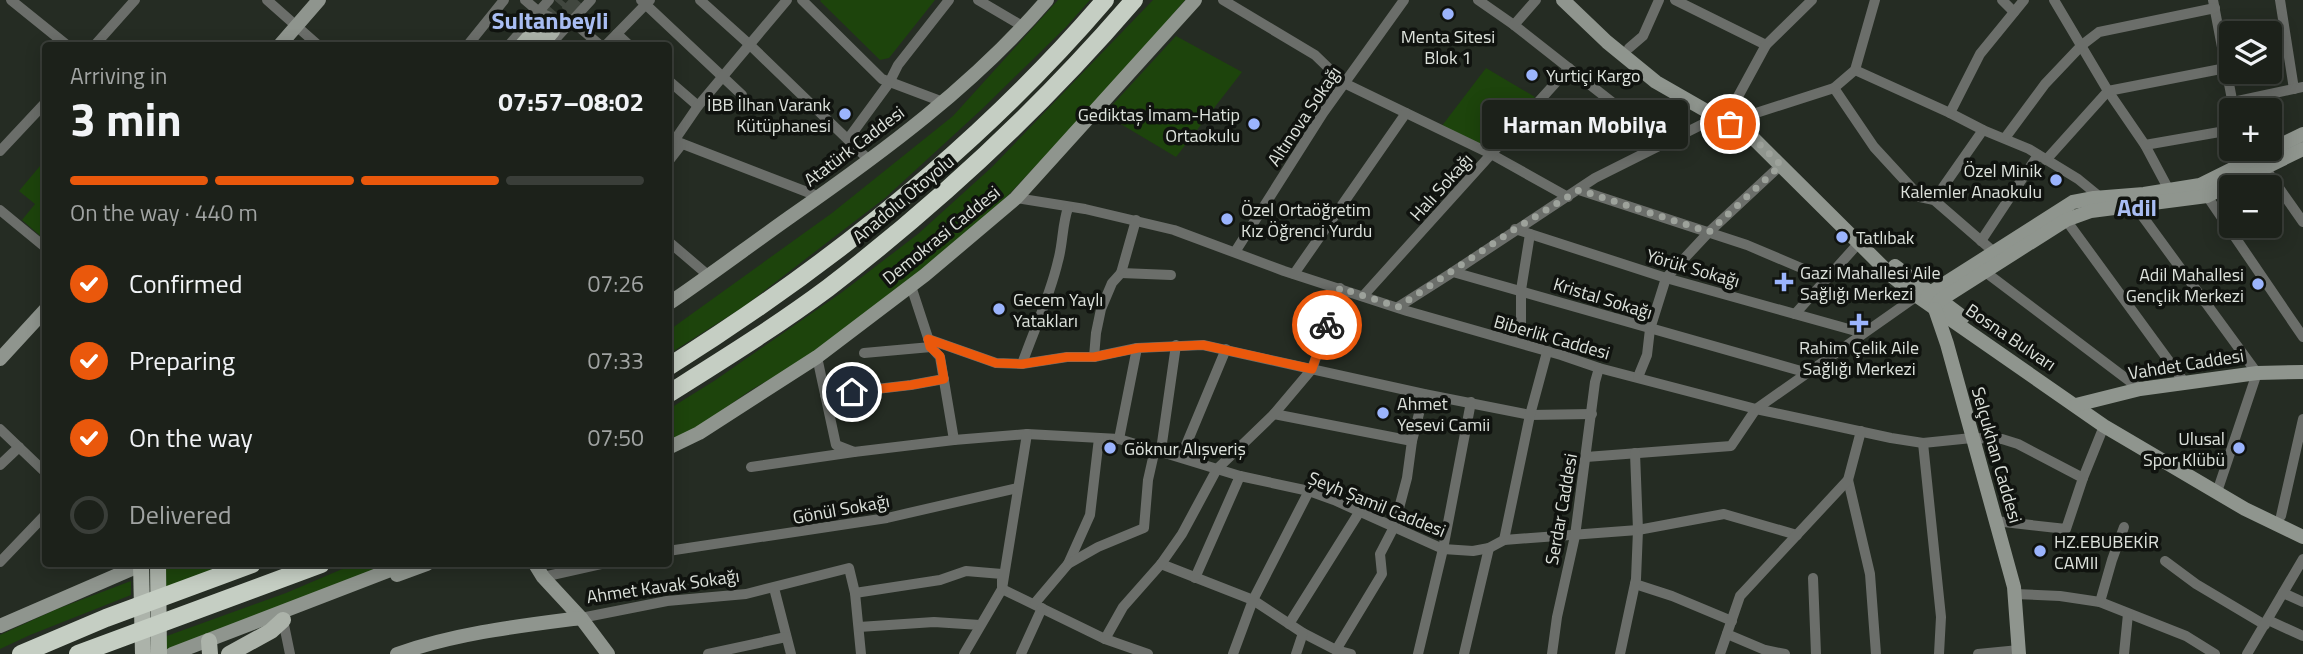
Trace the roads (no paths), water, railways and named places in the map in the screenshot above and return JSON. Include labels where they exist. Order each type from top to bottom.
[{"type":"highway","name":"Anadolu Otoyolu","points":[[672,365],[737,324],[884,215],[1019,93],[1105,0]]},
{"type":"highway","name":"Anadolu Otoyolu","points":[[672,391],[827,289],[910,222],[1035,109],[1134,0]]},
{"type":"highway","points":[[1088,53],[1139,0]]},
{"type":"highway","points":[[21,654],[106,618],[244,567]]},
{"type":"highway","points":[[78,654],[313,567]]},
{"type":"main road","points":[[527,42],[546,28]]},
{"type":"main road","points":[[142,567],[143,654]]},
{"type":"main road","points":[[158,567],[159,654]]},
{"type":"main road","points":[[229,654],[271,631],[284,620]]},
{"type":"street","points":[[11,0],[63,42]]},
{"type":"street","points":[[98,42],[135,0]]},
{"type":"street","points":[[267,0],[314,42]]},
{"type":"street","points":[[282,42],[319,0]]},
{"type":"street","points":[[470,42],[504,0]]},
{"type":"street","points":[[525,0],[546,28]]},
{"type":"street","points":[[546,28],[549,0]]},
{"type":"street","points":[[516,42],[546,28],[572,21],[591,0]]},
{"type":"street","points":[[700,0],[870,161]]},
{"type":"street","points":[[787,0],[673,139],[820,197]]},
{"type":"street","points":[[802,0],[889,83],[943,102]]},
{"type":"street","points":[[848,139],[889,83],[898,65],[949,0]]},
{"type":"street","points":[[978,0],[1024,27]]},
{"type":"street","name":"Atatürk Caddesi","points":[[672,301],[870,161],[943,102],[1024,27],[1047,0]]},
{"type":"street","name":"Demokrasi Caddesi","points":[[672,446],[699,433],[817,357],[911,286],[1016,198],[1195,0]]},
{"type":"street","points":[[1223,0],[1315,55],[1344,83],[1492,154],[1568,197]]},
{"type":"street","name":"Altınova Sokağı","points":[[1235,252],[1323,113],[1404,0]]},
{"type":"street","points":[[1478,0],[1514,25],[1664,143]]},
{"type":"street","points":[[1514,25],[1536,0]]},
{"type":"street","name":"Bosna Bulvarı","points":[[1563,0],[1607,42],[1656,82],[1723,115]]},
{"type":"street","name":"Bosna Bulvarı","points":[[1576,0],[1661,75],[1723,115],[1766,138],[1863,240]]},
{"type":"street","points":[[1629,48],[1643,36],[1659,0]]},
{"type":"street","points":[[1675,0],[1766,45]]},
{"type":"street","points":[[1398,307],[1595,178],[1723,115],[1766,45],[1812,0]]},
{"type":"street","points":[[1745,128],[1756,113],[1834,88],[1855,70],[1875,0]]},
{"type":"street","points":[[2002,0],[2014,12]]},
{"type":"street","points":[[1950,113],[1980,54],[2024,0]]},
{"type":"street","points":[[2054,0],[2108,91],[2145,145],[2169,190]]},
{"type":"street","points":[[2262,98],[2299,88],[2280,0]]},
{"type":"street","points":[[608,42],[646,1],[742,95]]},
{"type":"street","points":[[2004,138],[2045,83],[2082,45],[2099,32],[2214,4],[2219,31]]},
{"type":"street","points":[[546,28],[556,20],[572,21],[598,42]]},
{"type":"street","points":[[617,34],[626,42]]},
{"type":"street","name":"Halı Sokağı","points":[[1364,295],[1569,68]]},
{"type":"street","points":[[1981,241],[2042,158],[2108,91],[2219,69]]},
{"type":"street","points":[[1855,70],[2004,138],[2078,179],[2100,197]]},
{"type":"street","points":[[672,83],[698,106]]},
{"type":"street","points":[[1834,88],[1874,147],[1920,197],[1934,200],[1994,252]]},
{"type":"street","points":[[0,151],[42,106]]},
{"type":"street","points":[[1294,274],[1406,113]]},
{"type":"street","name":"Bosna Bulvarı","points":[[1745,128],[1781,165],[1929,300],[2082,404],[2219,486],[2303,526]]},
{"type":"street","points":[[1934,200],[1983,130]]},
{"type":"street","points":[[2145,145],[2219,132]]},
{"type":"street","points":[[2282,142],[2303,134]]},
{"type":"street","points":[[1586,457],[1731,446],[1756,409],[1863,333],[1984,271],[2066,220],[2091,211],[2207,196],[2303,149]]},
{"type":"street","points":[[1929,300],[1994,252],[2073,202],[2200,185],[2236,161]]},
{"type":"street","points":[[1639,377],[1666,278],[1709,232],[1781,165]]},
{"type":"street","points":[[2265,168],[2303,222]]},
{"type":"street","points":[[1579,190],[1747,245],[1827,279]]},
{"type":"street","points":[[2122,196],[2135,206],[2257,373],[2219,486]]},
{"type":"street","points":[[2207,196],[2303,337]]},
{"type":"street","name":"Biberlik Caddesi","points":[[1016,198],[1136,219],[1398,307],[1599,368],[1756,409],[1923,443],[1972,438],[2003,439],[2018,444],[2082,478]]},
{"type":"street","points":[[1022,364],[1052,282],[1068,208]]},
{"type":"street","points":[[0,210],[42,245]]},
{"type":"street","points":[[1094,357],[1101,309],[1112,283],[1121,273],[1136,219]]},
{"type":"street","points":[[2066,220],[2185,383]]},
{"type":"street","name":"Yörük Sokağı","points":[[1515,229],[1666,278],[1863,333]]},
{"type":"street","points":[[1521,343],[1521,290],[1530,234]]},
{"type":"street","points":[[1795,314],[1863,240]]},
{"type":"street","points":[[672,244],[709,276]]},
{"type":"street","points":[[1984,271],[2140,389]]},
{"type":"street","name":"Kristal Sokağı","points":[[1453,272],[1808,373]]},
{"type":"street","points":[[1121,273],[1171,275]]},
{"type":"street","points":[[911,286],[929,343],[940,356],[954,440]]},
{"type":"street","points":[[1105,639],[1123,607],[1161,564],[1182,534],[1217,469],[1273,414],[1312,369],[1340,288]]},
{"type":"street","name":"Selçukhan Caddesi","points":[[1929,300],[1947,344],[2014,594],[2019,652]]},
{"type":"street","points":[[0,359],[42,313]]},
{"type":"street","points":[[864,353],[929,343],[996,363],[1022,364],[1067,357],[1094,357],[1138,348],[1203,345],[1530,415],[1592,414]]},
{"type":"street","points":[[1068,564],[1098,547],[1144,528],[1148,480],[1158,450],[1176,345]]},
{"type":"street","points":[[1119,439],[1138,348]]},
{"type":"street","points":[[1181,457],[1226,349]]},
{"type":"street","points":[[1504,540],[1546,352]]},
{"type":"street","points":[[817,357],[836,445],[854,452]]},
{"type":"street","name":"Serdar Caddesi","points":[[1552,654],[1557,617],[1575,536],[1599,368]]},
{"type":"street","name":"Vahdet Caddesi","points":[[2082,404],[2140,389],[2257,373],[2303,372]]},
{"type":"street","points":[[825,395],[944,379]]},
{"type":"street","points":[[1336,650],[1382,574],[1380,554],[1394,527],[1424,394]]},
{"type":"street","points":[[1418,654],[1443,549],[1471,402]]},
{"type":"street","name":"Bosna Bulvarı","points":[[2082,404],[2105,426],[2245,509],[2303,537]]},
{"type":"street","points":[[1273,414],[1412,441]]},
{"type":"street","points":[[2281,516],[2303,419]]},
{"type":"street","points":[[1995,521],[2066,529],[2082,478],[2105,426]]},
{"type":"street","points":[[0,429],[42,469]]},
{"type":"street","points":[[1720,654],[1740,596],[1848,480],[1861,431]]},
{"type":"street","points":[[964,654],[1002,589],[1027,434]]},
{"type":"street","name":"Şeyh Şamil Caddesi","points":[[854,452],[1027,434],[1119,439],[1240,476],[1309,491],[1443,549],[1473,551],[1489,548],[1504,540],[1638,530],[1724,514],[1797,535]]},
{"type":"street","points":[[1021,654],[1039,606],[1068,564],[1090,515],[1099,438]]},
{"type":"street","points":[[1923,443],[1941,617],[1939,654]]},
{"type":"street","points":[[0,465],[19,447]]},
{"type":"street","points":[[751,467],[854,452]]},
{"type":"street","points":[[1620,654],[1635,584],[1638,530],[1635,453]]},
{"type":"street","points":[[1195,578],[1240,476]]},
{"type":"street","points":[[1848,480],[1870,574],[1876,654]]},
{"type":"street","name":"Gönül Sokağı","points":[[672,550],[887,518],[1017,488]]},
{"type":"street","points":[[1233,654],[1253,600],[1309,491]]},
{"type":"street","points":[[1289,624],[1360,511]]},
{"type":"street","points":[[0,562],[42,518]]},
{"type":"street","points":[[2100,602],[2124,527]]},
{"type":"street","points":[[1464,654],[1489,548]]},
{"type":"street","points":[[2248,654],[2303,559]]},
{"type":"street","points":[[2165,561],[2196,584],[2266,622],[2303,636]]},
{"type":"street","points":[[1161,564],[1253,600],[1303,633],[1336,650],[1351,654]]},
{"type":"street","points":[[0,617],[116,567]]},
{"type":"street","points":[[0,626],[135,567]]},
{"type":"street","points":[[207,649],[399,567]]},
{"type":"street","points":[[172,654],[207,649],[419,567]]},
{"type":"street","points":[[537,567],[608,654]]},
{"type":"street","points":[[543,577],[588,567]]},
{"type":"street","name":"Ahmet Kavak Sokağı","points":[[397,654],[425,644],[494,629],[581,618],[667,601],[746,594],[849,568],[855,593],[861,654]]},
{"type":"street","points":[[855,593],[940,580],[966,572],[1002,574],[1002,589]]},
{"type":"street","points":[[1813,578],[1816,654]]},
{"type":"street","points":[[1635,584],[1732,621]]},
{"type":"street","points":[[775,588],[791,654]]},
{"type":"street","points":[[1002,589],[1105,639],[1148,654]]},
{"type":"street","points":[[2283,593],[2303,602]]},
{"type":"street","points":[[2014,594],[2060,596],[2100,602],[2186,636],[2215,654]]},
{"type":"street","points":[[2124,654],[2128,614]]},
{"type":"street","points":[[284,620],[290,654]]},
{"type":"street","points":[[859,627],[934,622],[980,625]]},
{"type":"street","points":[[1296,654],[1303,633]]},
{"type":"street","points":[[1727,634],[1765,650],[1785,654]]},
{"type":"street","points":[[708,654],[786,637]]},
{"type":"street","points":[[1978,654],[2019,652]]},
{"type":"tunnel","points":[[543,22],[562,0]]},
{"type":"tunnel","points":[[552,31],[579,0]]},
{"type":"place","name":"Menta Sitesi Blok 1","points":[[1448,14]]},
{"type":"place","name":"Yurtiçi Kargo","points":[[1532,75]]},
{"type":"place","name":"İBB İlhan Varank Kütüphanesi","points":[[845,114]]},
{"type":"place","name":"Gediktaş İmam-Hatip Ortaokulu","points":[[1254,124]]},
{"type":"place","name":"Harman Mobilya","points":[[1730,124]]},
{"type":"place","name":"Özel Minik Kalemler Anaokulu","points":[[2056,180]]},
{"type":"place","name":"Özel Ortaöğretim Kız Öğrenci Yurdu","points":[[1227,219]]},
{"type":"place","name":"Tatlıbak","points":[[1842,237]]},
{"type":"place","name":"Gazi Mahallesi Aile Sağlığı Merkezi","points":[[1784,282]]},
{"type":"place","name":"Adil Mahallesi Gençlik Merkezi","points":[[2258,284]]},
{"type":"place","name":"Gecem Yaylı Yatakları","points":[[999,309]]},
{"type":"place","name":"Rahim Çelik Aile Sağlığı Merkezi","points":[[1859,323]]},
{"type":"place","name":"Ahmet Yesevi Camii","points":[[1383,413]]},
{"type":"place","name":"Göknur Alışveriş","points":[[1110,448]]},
{"type":"place","name":"Ulusal Spor Klübü","points":[[2239,448]]},
{"type":"place","name":"HZ.EBUBEKİR CAMII","points":[[2040,551]]},
{"type":"district","name":"Sultanbeyli","points":[[550,20]]},
{"type":"district","name":"Adil","points":[[2137,207]]}]
